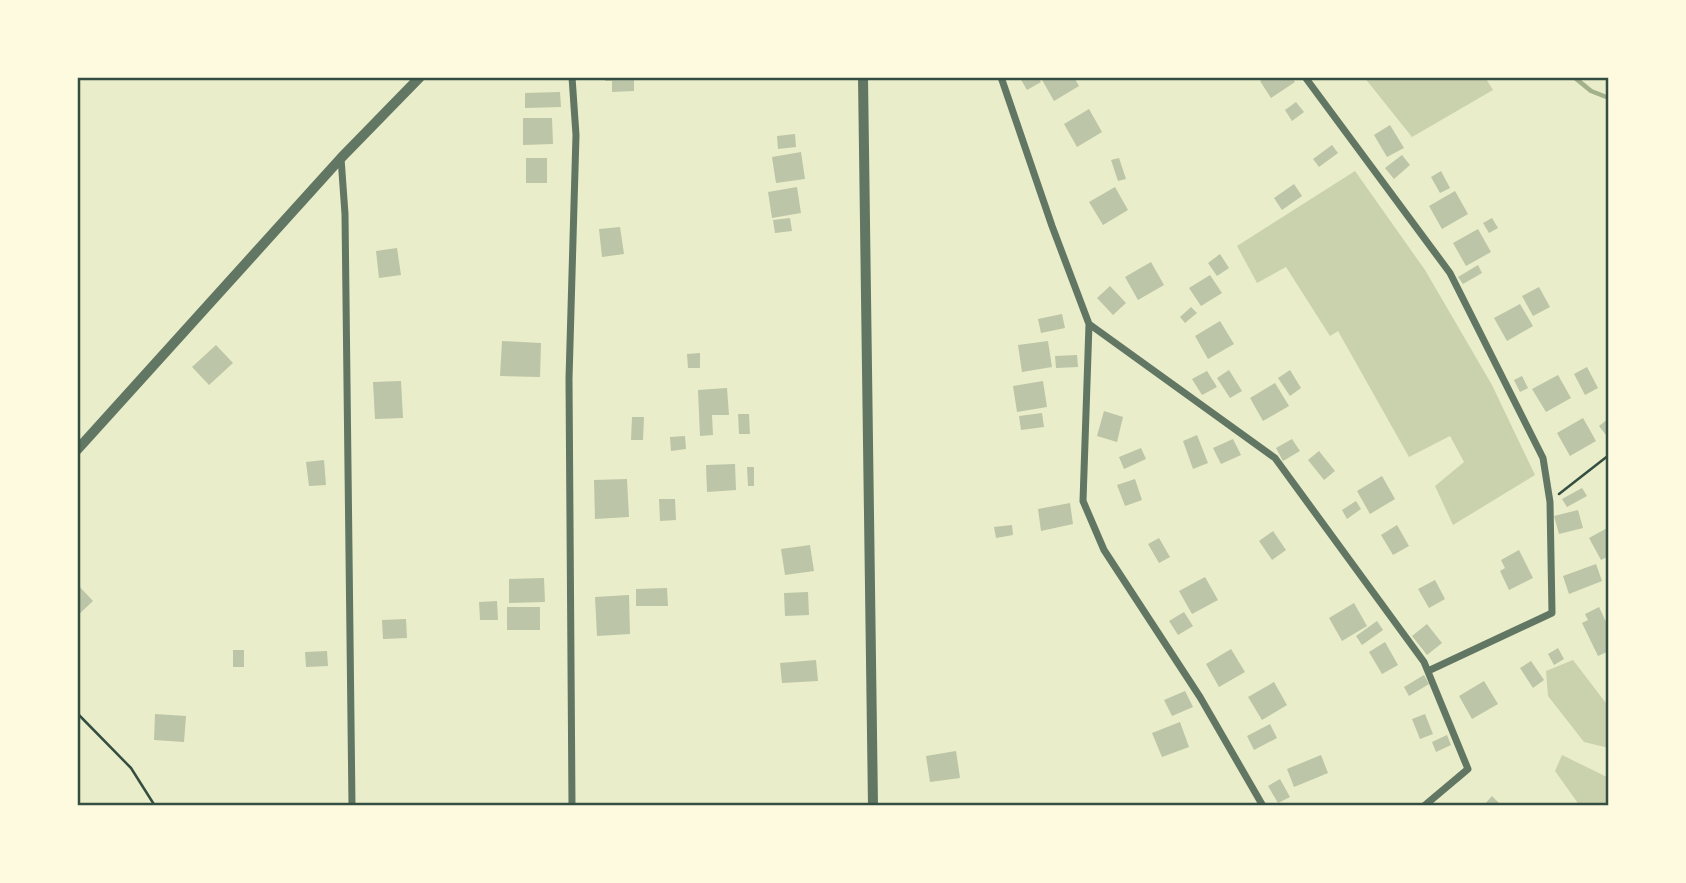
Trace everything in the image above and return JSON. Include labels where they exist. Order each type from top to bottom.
[{"type":"street","points":[[77,450],[341,158],[420,77]]},
{"type":"street","points":[[572,77],[576,135],[569,379],[572,806]]},
{"type":"street","points":[[863,77],[873,806]]},
{"type":"street","points":[[1001,77],[1089,324],[1083,500],[1104,550],[1200,697],[1264,806]]},
{"type":"street","points":[[1305,77],[1450,273],[1544,458],[1550,502],[1552,613],[1427,671]]},
{"type":"street","points":[[341,158],[345,214],[352,806]]},
{"type":"street","points":[[1089,324],[1275,458],[1424,662],[1468,769],[1424,806]]},
{"type":"path","points":[[1550,502],[1609,455]]},
{"type":"path","points":[[77,713],[131,768],[155,806]]},
{"type":"green space","points":[[1364,77],[1485,77],[1493,90],[1412,137]]},
{"type":"green space","points":[[1355,171],[1425,270],[1492,385],[1535,475],[1453,525],[1435,486],[1464,462],[1450,436],[1409,457],[1338,331],[1330,336],[1286,267],[1257,283],[1237,246]]},
{"type":"green space","points":[[1573,660],[1609,707],[1609,748],[1584,742],[1548,696],[1546,671]]},
{"type":"green space","points":[[1562,755],[1609,778],[1609,806],[1580,806],[1555,771]]},
{"type":"building","points":[[605,77],[634,77],[634,91],[612,92],[612,81],[605,81]]},
{"type":"building","points":[[1038,77],[1041,82],[1027,90],[1020,78]]},
{"type":"building","points":[[1042,77],[1074,77],[1079,86],[1054,101]]},
{"type":"building","points":[[1267,77],[1292,77],[1295,82],[1271,98],[1260,81]]},
{"type":"building","points":[[560,92],[561,107],[525,108],[525,93]]},
{"type":"building","points":[[1296,102],[1304,112],[1292,121],[1285,110]]},
{"type":"building","points":[[1089,109],[1102,132],[1077,147],[1064,124]]},
{"type":"building","points":[[523,118],[552,118],[553,144],[523,145]]},
{"type":"building","points":[[1390,125],[1404,148],[1387,157],[1374,135]]},
{"type":"building","points":[[795,134],[796,147],[778,149],[777,136]]},
{"type":"building","points":[[1332,145],[1338,153],[1319,167],[1313,159]]},
{"type":"building","points":[[801,152],[805,179],[776,183],[772,157]]},
{"type":"building","points":[[1402,155],[1410,165],[1394,179],[1385,168]]},
{"type":"building","points":[[526,158],[547,158],[547,183],[526,183]]},
{"type":"building","points":[[1119,158],[1126,179],[1118,181],[1111,160]]},
{"type":"building","points":[[1441,171],[1450,188],[1440,193],[1431,177]]},
{"type":"building","points":[[1294,184],[1302,196],[1282,210],[1274,198]]},
{"type":"building","points":[[797,187],[801,213],[772,218],[768,192]]},
{"type":"building","points":[[1115,187],[1128,210],[1103,225],[1089,202]]},
{"type":"building","points":[[1455,191],[1468,214],[1442,229],[1429,206]]},
{"type":"building","points":[[790,218],[792,231],[775,233],[773,220]]},
{"type":"building","points":[[1492,218],[1498,228],[1489,233],[1483,223]]},
{"type":"building","points":[[620,227],[624,254],[602,257],[599,229]]},
{"type":"building","points":[[1478,229],[1491,252],[1466,266],[1453,243]]},
{"type":"building","points":[[397,248],[401,275],[379,278],[376,251]]},
{"type":"building","points":[[1220,254],[1229,268],[1217,276],[1208,263]]},
{"type":"building","points":[[1151,262],[1164,285],[1138,300],[1125,277]]},
{"type":"building","points":[[1478,265],[1482,273],[1463,284],[1458,277]]},
{"type":"building","points":[[1210,275],[1222,293],[1201,306],[1189,288]]},
{"type":"building","points":[[1110,286],[1126,303],[1113,315],[1097,298]]},
{"type":"building","points":[[1539,287],[1550,307],[1533,316],[1522,296]]},
{"type":"building","points":[[1520,304],[1533,326],[1507,341],[1494,318]]},
{"type":"building","points":[[1191,307],[1197,313],[1185,323],[1180,317]]},
{"type":"building","points":[[1062,314],[1065,328],[1041,333],[1038,319]]},
{"type":"building","points":[[1220,321],[1234,344],[1208,359],[1195,336]]},
{"type":"building","points":[[502,341],[541,343],[540,377],[500,376]]},
{"type":"building","points":[[1048,341],[1052,367],[1022,372],[1018,345]]},
{"type":"building","points":[[216,345],[233,363],[209,385],[192,367]]},
{"type":"building","points":[[700,353],[700,368],[688,368],[687,354]]},
{"type":"building","points":[[1077,355],[1078,367],[1056,368],[1055,356]]},
{"type":"building","points":[[1587,367],[1598,388],[1585,395],[1574,374]]},
{"type":"building","points":[[1229,370],[1242,391],[1230,398],[1217,378]]},
{"type":"building","points":[[1290,370],[1301,388],[1290,396],[1278,378]]},
{"type":"building","points":[[1207,371],[1217,387],[1202,395],[1192,379]]},
{"type":"building","points":[[1558,375],[1571,398],[1546,412],[1532,389]]},
{"type":"building","points":[[1522,376],[1528,388],[1520,392],[1514,380]]},
{"type":"building","points":[[401,381],[403,418],[375,419],[373,382]]},
{"type":"building","points":[[1043,381],[1047,407],[1017,412],[1013,386]]},
{"type":"building","points":[[1275,383],[1289,406],[1263,421],[1250,398]]},
{"type":"building","points":[[727,388],[729,415],[712,415],[713,435],[700,436],[698,390]]},
{"type":"building","points":[[1104,411],[1123,417],[1117,442],[1097,436]]},
{"type":"building","points":[[1042,413],[1044,427],[1021,430],[1019,416]]},
{"type":"building","points":[[738,414],[749,414],[750,434],[739,434]]},
{"type":"building","points":[[632,417],[644,417],[643,440],[631,440]]},
{"type":"building","points":[[1583,418],[1596,441],[1570,456],[1557,433]]},
{"type":"building","points":[[1609,418],[1609,439],[1599,426]]},
{"type":"building","points":[[1197,435],[1208,463],[1193,469],[1183,441]]},
{"type":"building","points":[[685,436],[686,449],[671,451],[670,437]]},
{"type":"building","points":[[1233,439],[1241,455],[1221,464],[1213,448]]},
{"type":"building","points":[[1292,439],[1300,451],[1283,461],[1276,448]]},
{"type":"building","points":[[1141,448],[1146,459],[1124,469],[1119,457]]},
{"type":"building","points":[[1319,451],[1335,471],[1324,480],[1308,460]]},
{"type":"building","points":[[324,460],[326,485],[309,486],[306,462]]},
{"type":"building","points":[[735,464],[736,490],[707,492],[706,465]]},
{"type":"building","points":[[747,467],[754,467],[754,486],[748,486]]},
{"type":"building","points":[[1382,476],[1395,499],[1370,514],[1357,491]]},
{"type":"building","points":[[627,479],[629,517],[595,519],[594,480]]},
{"type":"building","points":[[1135,479],[1142,500],[1125,506],[1117,485]]},
{"type":"building","points":[[1582,488],[1587,496],[1567,507],[1562,499]]},
{"type":"building","points":[[659,499],[675,499],[676,520],[660,521]]},
{"type":"building","points":[[1356,501],[1361,509],[1347,519],[1342,510]]},
{"type":"building","points":[[1070,503],[1073,524],[1041,531],[1038,509]]},
{"type":"building","points":[[1578,510],[1583,528],[1559,534],[1554,516]]},
{"type":"building","points":[[1012,525],[1013,535],[996,538],[994,527]]},
{"type":"building","points":[[1397,525],[1409,546],[1393,555],[1381,535]]},
{"type":"building","points":[[1609,527],[1609,556],[1601,560],[1589,538]]},
{"type":"building","points":[[1273,531],[1286,550],[1272,560],[1259,541]]},
{"type":"building","points":[[1159,538],[1170,557],[1159,563],[1148,544]]},
{"type":"building","points":[[810,545],[814,571],[785,575],[781,549]]},
{"type":"building","points":[[1519,550],[1533,578],[1509,590],[1500,571],[1505,568],[1501,560]]},
{"type":"building","points":[[1596,564],[1602,581],[1569,594],[1563,576]]},
{"type":"building","points":[[1205,577],[1218,600],[1192,614],[1179,591]]},
{"type":"building","points":[[544,578],[545,602],[509,603],[509,579]]},
{"type":"building","points":[[1435,580],[1445,599],[1429,608],[1418,589]]},
{"type":"building","points":[[77,584],[93,601],[77,616]]},
{"type":"building","points":[[667,588],[668,606],[636,606],[636,589]]},
{"type":"building","points":[[808,592],[809,615],[785,616],[784,593]]},
{"type":"building","points":[[629,595],[630,634],[597,636],[595,597]]},
{"type":"building","points":[[497,601],[498,620],[480,620],[479,602]]},
{"type":"building","points":[[1354,603],[1367,626],[1342,641],[1329,618]]},
{"type":"building","points":[[507,607],[540,607],[540,630],[507,630]]},
{"type":"building","points":[[1599,607],[1609,628],[1609,651],[1598,656],[1582,623],[1588,620],[1585,614]]},
{"type":"building","points":[[1184,612],[1193,626],[1178,635],[1169,621]]},
{"type":"building","points":[[406,619],[407,638],[383,639],[382,620]]},
{"type":"building","points":[[1377,621],[1383,630],[1362,645],[1356,636]]},
{"type":"building","points":[[1427,624],[1442,643],[1427,655],[1412,636]]},
{"type":"building","points":[[1385,642],[1398,665],[1382,674],[1369,652]]},
{"type":"building","points":[[1558,648],[1564,659],[1554,665],[1548,654]]},
{"type":"building","points":[[1231,649],[1245,672],[1219,687],[1206,664]]},
{"type":"building","points":[[233,650],[244,650],[244,667],[233,667]]},
{"type":"building","points":[[327,651],[328,666],[306,667],[305,652]]},
{"type":"building","points":[[816,660],[818,681],[782,683],[780,663]]},
{"type":"building","points":[[1531,661],[1544,680],[1533,688],[1520,668]]},
{"type":"building","points":[[1424,675],[1429,684],[1409,696],[1404,687]]},
{"type":"building","points":[[1484,681],[1498,704],[1472,719],[1459,696]]},
{"type":"building","points":[[1274,682],[1287,705],[1262,720],[1248,697]]},
{"type":"building","points":[[1185,691],[1193,707],[1172,716],[1164,700]]},
{"type":"building","points":[[155,714],[186,716],[184,742],[154,740]]},
{"type":"building","points":[[1425,714],[1433,734],[1420,739],[1412,719]]},
{"type":"building","points":[[1180,722],[1189,747],[1162,757],[1152,733]]},
{"type":"building","points":[[1270,724],[1277,738],[1254,750],[1247,736]]},
{"type":"building","points":[[1447,735],[1451,745],[1436,752],[1432,742]]},
{"type":"building","points":[[956,751],[960,778],[930,782],[926,756]]},
{"type":"building","points":[[1321,755],[1328,773],[1294,787],[1287,769]]},
{"type":"building","points":[[1280,779],[1290,797],[1278,803],[1268,786]]},
{"type":"building","points":[[1492,796],[1502,806],[1483,806]]},
{"type":"waterway","points":[[1574,77],[1591,91],[1609,98]]}]
